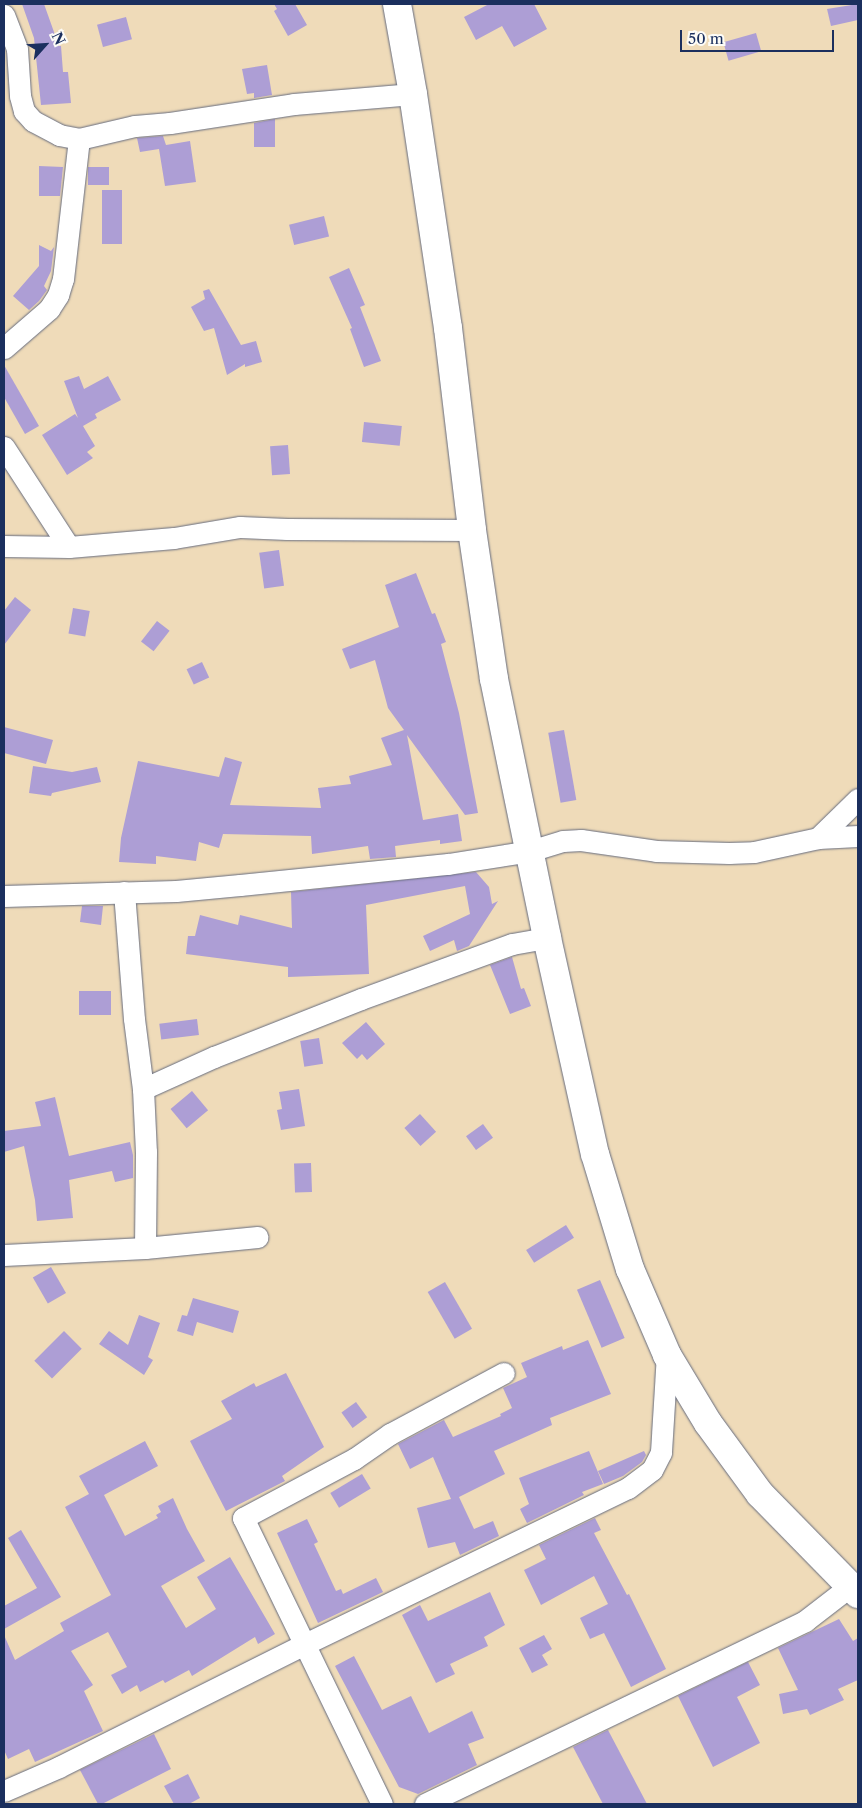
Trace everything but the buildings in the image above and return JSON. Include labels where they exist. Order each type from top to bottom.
[{"type":"street","points":[[397,4],[413,94],[448,328],[472,530],[494,679],[547,938],[595,1154],[630,1269],[667,1355],[708,1423],[760,1494],[854,1590],[805,1621],[424,1804]]},
{"type":"street","points":[[4,15],[17,49],[20,96],[24,111],[33,121],[59,135],[79,139],[135,126],[170,123],[294,104],[413,94]]},
{"type":"street","points":[[4,348],[49,309],[58,295],[63,278],[79,139]]},
{"type":"street","points":[[4,447],[69,547]]},
{"type":"street","points":[[4,546],[69,547],[174,538],[240,526],[287,529],[472,530]]},
{"type":"street","points":[[818,838],[858,799]]},
{"type":"street","points":[[4,896],[194,889],[438,865],[530,851],[563,841],[581,840],[656,851],[754,852],[818,838],[858,836]]},
{"type":"street","points":[[124,892],[134,1019],[143,1089],[146,1152],[145,1248]]},
{"type":"street","points":[[143,1089],[214,1057],[361,999],[512,944],[547,938]]},
{"type":"street","points":[[4,1255],[145,1248],[257,1237]]},
{"type":"street","points":[[4,1791],[59,1767],[303,1645],[628,1488],[652,1470],[661,1452],[667,1355]]},
{"type":"street","points":[[382,1804],[303,1645],[243,1518],[354,1460],[390,1434],[504,1373]]}]
